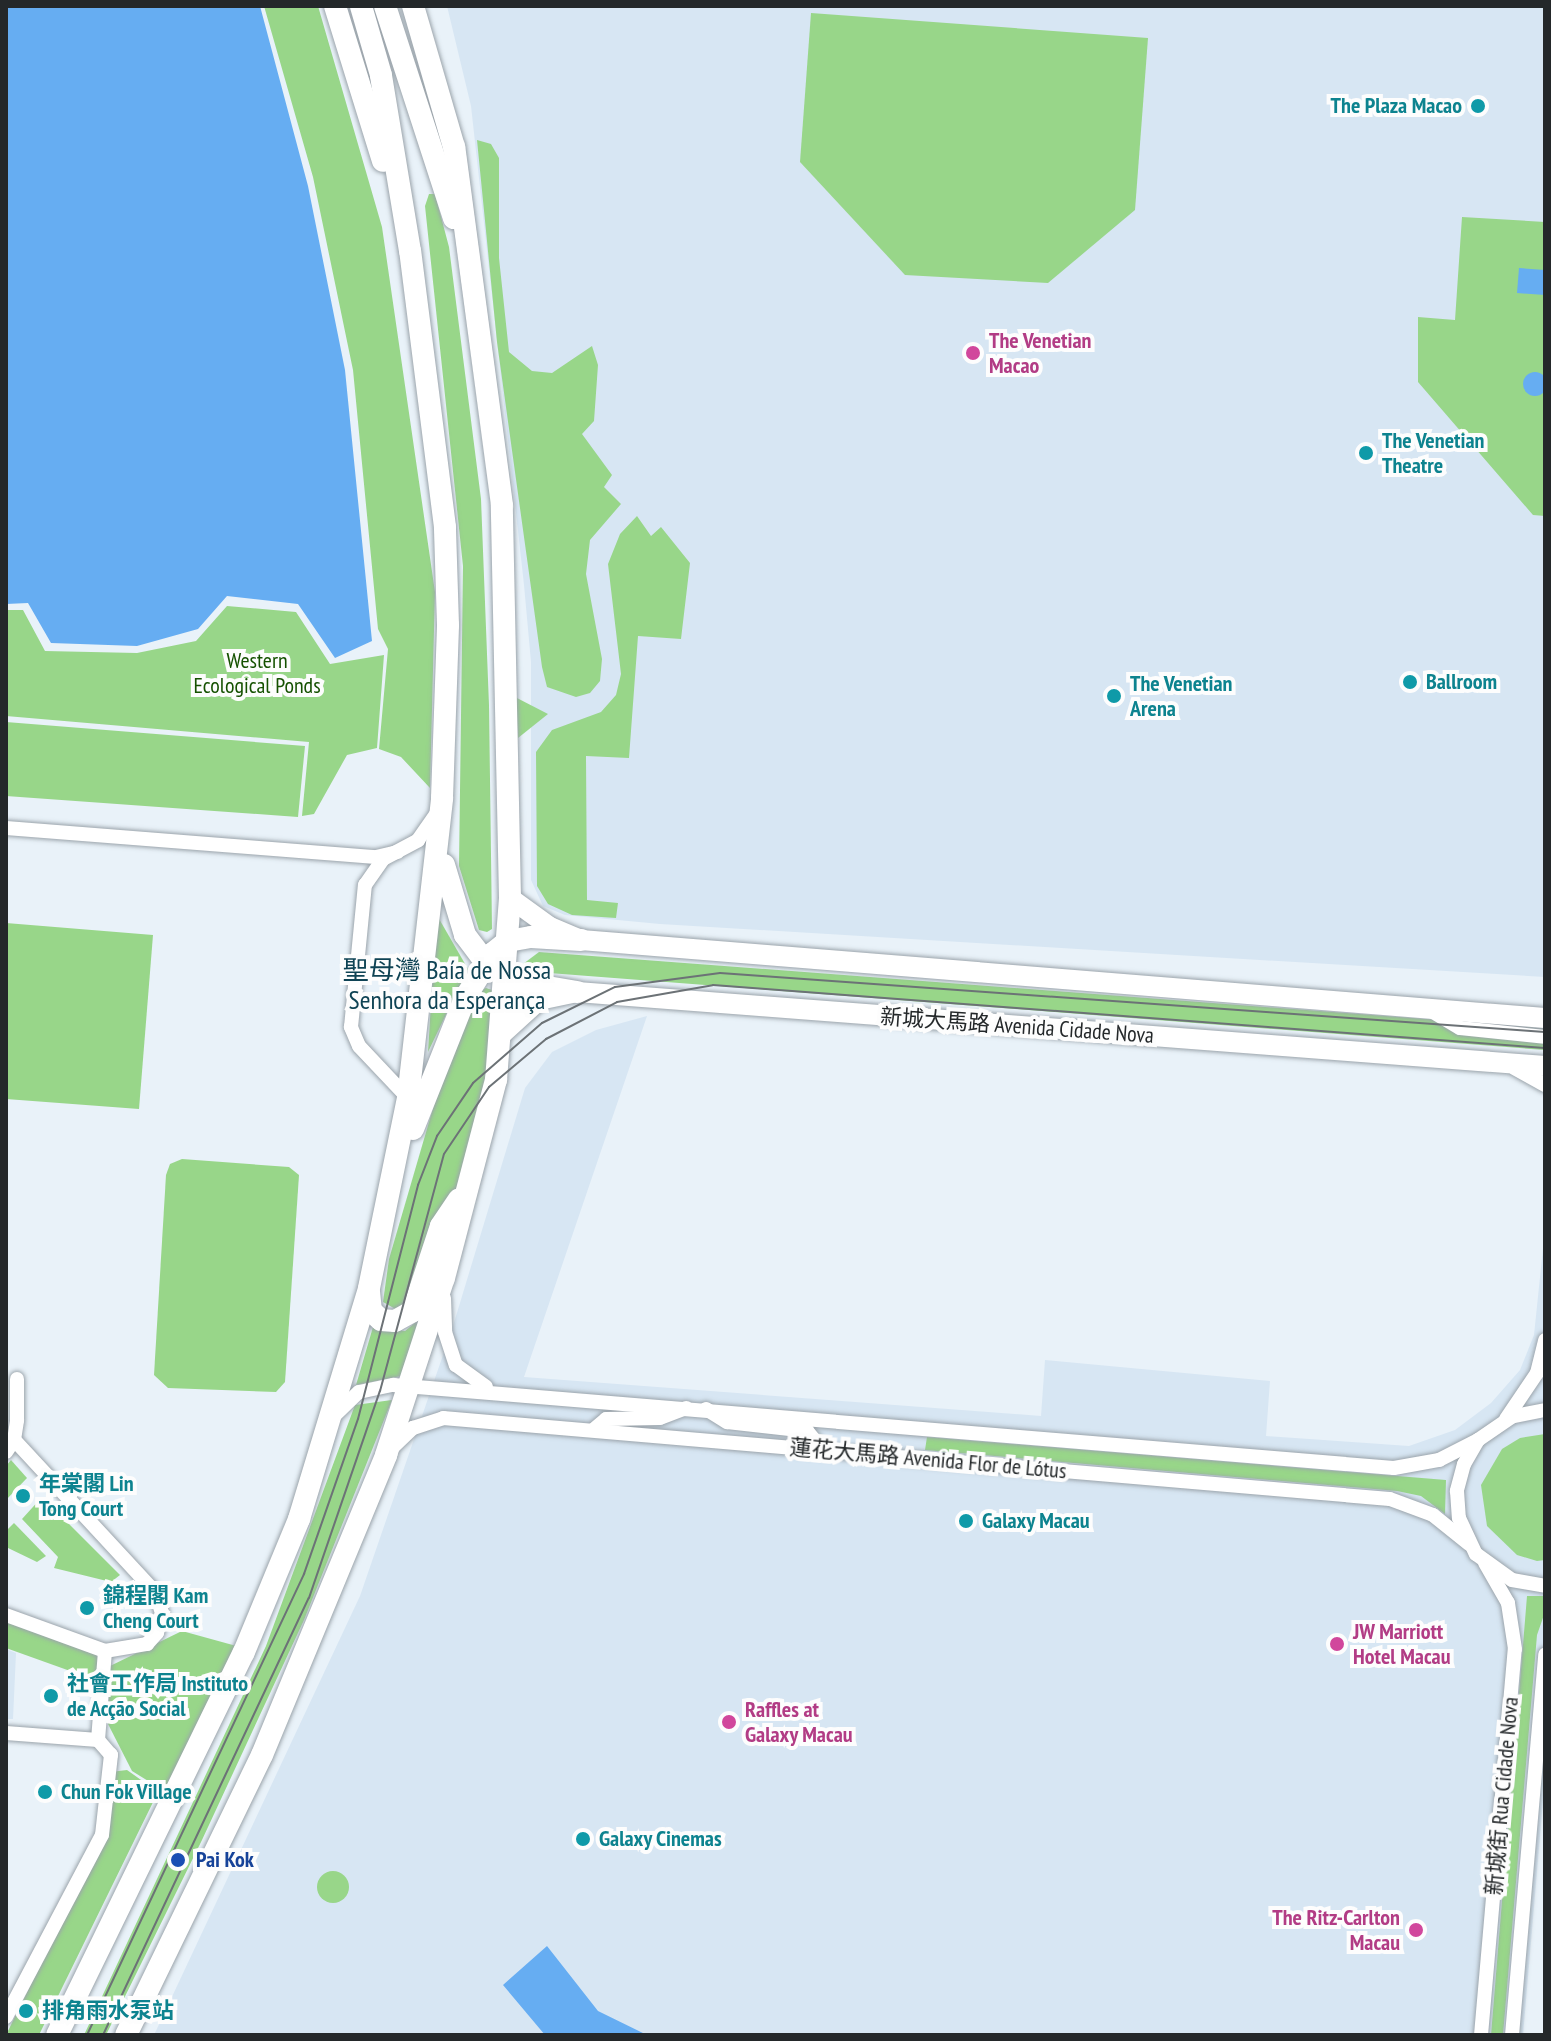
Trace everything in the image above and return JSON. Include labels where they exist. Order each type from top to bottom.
[{"type":"main road","points":[[335,6],[410,251]]},
{"type":"main road","points":[[57,2035],[244,1652],[299,1519],[369,1288],[395,1179],[408,1098],[440,836],[448,625],[445,527],[410,251],[381,75],[361,6]]},
{"type":"main road","points":[[385,6],[471,268]]},
{"type":"main road","points":[[126,2035],[262,1755],[386,1455],[411,1386],[470,1185],[503,1033],[510,898],[502,505],[454,147],[413,6]]},
{"type":"main road","points":[[440,836],[456,913],[485,962],[506,976],[577,992]]},
{"type":"main road","points":[[510,898],[550,927],[581,940]]},
{"type":"main road","points":[[395,1179],[446,1040],[485,962],[508,941],[531,937],[1545,1018]]},
{"type":"main road","name":"新城大馬路 Avenida Cidade Nova","points":[[503,1033],[539,1000],[577,992],[1545,1066]]},
{"type":"main road","points":[[369,1288],[371,1311],[381,1320],[395,1321],[413,1311],[441,1226],[470,1185]]},
{"type":"main road","points":[[66,2035],[72,2009]]},
{"type":"street","points":[[365,885],[383,859],[426,830],[442,798]]},
{"type":"street","points":[[6,828],[340,855],[376,857],[397,852]]},
{"type":"street","points":[[340,855],[358,865],[365,885],[351,1027],[359,1046],[408,1098]]},
{"type":"street","points":[[1427,1009],[1460,1028],[1545,1037]]},
{"type":"street","points":[[1503,1063],[1545,1085]]},
{"type":"street","points":[[444,1278],[445,1332],[456,1365],[475,1384],[500,1392]]},
{"type":"street","points":[[1503,1422],[1537,1373],[1545,1340]]},
{"type":"street","points":[[6,1615],[105,1651],[141,1647],[160,1626],[162,1613],[155,1592],[10,1446],[17,1379]]},
{"type":"street","name":"蓮花大馬路 Avenida Flor de Lótus","points":[[331,1420],[359,1392],[411,1386],[1394,1468],[1439,1460],[1478,1440],[1503,1422]]},
{"type":"street","points":[[593,1430],[606,1419],[660,1418],[698,1408],[727,1422],[807,1431],[823,1450]]},
{"type":"street","points":[[1503,1422],[1545,1410]]},
{"type":"street","name":"蓮花大馬路 Avenida Flor de Lótus","points":[[386,1455],[413,1428],[443,1418],[593,1430],[1390,1499],[1433,1515],[1469,1544]]},
{"type":"street","points":[[1478,1440],[1464,1464],[1457,1491],[1459,1518],[1469,1544],[1485,1563],[1512,1580],[1545,1586]]},
{"type":"street","name":"新城街 Rua Cidade Nova","points":[[1481,2035],[1515,1649],[1508,1603],[1485,1563]]},
{"type":"street","points":[[98,1740],[105,1651]]},
{"type":"street","name":"新城街 Rua Cidade Nova","points":[[1512,2035],[1545,1654]]},
{"type":"street","points":[[6,1733],[98,1740],[111,1755],[102,1835],[6,2017]]},
{"type":"shaded area","name":"The Venetian Macao","points":[[447,6],[1545,6],[1545,977],[660,924],[565,915],[543,906],[531,880],[531,662],[524,585],[471,106]]},
{"type":"shaded area","name":"Galaxy Macau","points":[[647,1016],[524,1377],[1041,1416],[1045,1360],[1270,1381],[1266,1436],[1409,1446],[1455,1430],[1491,1403],[1520,1370],[1534,1335],[1545,1229],[1545,1778],[1523,2035],[154,2035],[360,1596],[453,1326],[525,1088],[552,1052],[596,1030]]},
{"type":"shaded area","points":[[6,1649],[16,1653],[13,1719],[6,1719]]},
{"type":"green space","points":[[264,6],[318,6],[382,227],[435,592],[430,788],[401,757],[379,749],[388,649],[378,629],[353,370],[313,177]]},
{"type":"green space","points":[[811,13],[1148,38],[1135,210],[1048,283],[905,275],[800,162]]},
{"type":"green space","points":[[477,140],[491,144],[499,158],[499,258],[509,352],[532,371],[552,373],[592,346],[598,365],[594,421],[582,434],[612,475],[604,487],[621,504],[590,540],[586,574],[602,659],[600,681],[590,693],[576,697],[547,687],[542,667],[497,342]]},
{"type":"green space","points":[[429,194],[435,194],[449,247],[481,499],[489,705],[492,929],[487,932],[479,930],[459,866],[463,566],[425,206]]},
{"type":"green space","points":[[1462,217],[1545,222],[1545,516],[1533,515],[1418,382],[1418,317],[1455,320]]},
{"type":"green space","points":[[637,516],[651,536],[661,527],[690,563],[681,639],[638,636],[629,758],[586,756],[587,900],[618,903],[616,918],[572,915],[548,904],[537,886],[536,752],[552,730],[601,712],[616,695],[621,674],[608,564],[620,534]]},
{"type":"green space","name":"Western Ecological Ponds","points":[[227,606],[296,612],[330,664],[384,655],[377,748],[347,755],[314,814],[302,816],[309,742],[6,716],[6,610],[23,610],[45,651],[137,653],[196,641]]},
{"type":"green space","points":[[515,697],[548,714],[518,738]]},
{"type":"green space","points":[[6,722],[305,746],[298,817],[6,796]]},
{"type":"green space","points":[[438,917],[468,969],[428,1052],[432,987]]},
{"type":"green space","points":[[6,923],[153,935],[139,1109],[6,1099]]},
{"type":"green space","points":[[539,952],[1545,1028],[1545,1050],[549,973],[523,964]]},
{"type":"green space","points":[[486,988],[492,990],[492,1049],[468,1169],[413,1294],[399,1311],[383,1302],[389,1259],[443,1074],[480,991]]},
{"type":"green space","points":[[182,1159],[289,1167],[299,1175],[285,1382],[276,1392],[168,1388],[154,1375],[166,1175],[170,1164]]},
{"type":"green space","points":[[421,1318],[401,1376],[356,1385],[373,1327],[405,1331]]},
{"type":"green space","points":[[392,1400],[304,1620],[202,1840],[106,2035],[84,2035],[266,1646],[355,1405]]},
{"type":"green space","points":[[1545,1434],[1545,1560],[1537,1561],[1517,1555],[1487,1526],[1481,1485],[1502,1449],[1520,1438]]},
{"type":"green space","points":[[927,1437],[1446,1480],[1445,1514],[1421,1496],[1397,1491],[925,1450]]},
{"type":"green space","points":[[11,1460],[27,1478],[6,1500],[6,1466]]},
{"type":"green space","points":[[42,1497],[120,1575],[111,1582],[54,1568],[58,1557],[22,1519]]},
{"type":"green space","points":[[14,1523],[46,1556],[37,1562],[6,1547],[6,1531]]},
{"type":"green space","points":[[1527,1596],[1545,1596],[1545,1612],[1537,1635],[1503,2035],[1491,2035]]},
{"type":"green space","points":[[6,1621],[99,1655],[98,1681],[6,1648]]},
{"type":"green space","points":[[182,1631],[240,1647],[166,1792],[132,1771],[108,1724],[110,1666]]},
{"type":"green space","points":[[127,1770],[158,1792],[39,2035],[6,2035],[99,1846],[110,1772]]},
{"type":"green space","points":[[333,1871],[344,1876],[349,1887],[344,1898],[333,1903],[322,1898],[317,1887],[322,1876]]},
{"type":"water","points":[[6,6],[260,6],[308,186],[345,370],[372,641],[335,658],[298,604],[227,596],[198,629],[137,646],[51,643],[28,603],[6,604]]},
{"type":"water","points":[[1519,268],[1545,270],[1545,295],[1517,293]]},
{"type":"water","points":[[1535,372],[1544,375],[1547,384],[1544,393],[1535,396],[1526,393],[1523,384],[1526,375]]},
{"type":"water","points":[[547,1946],[598,2011],[647,2035],[545,2035],[503,1985]]},
{"type":"tram line","points":[[87,2035],[304,1574],[358,1419],[418,1185],[437,1136],[473,1083],[542,1023],[615,987],[720,973],[1545,1032]]},
{"type":"tram line","points":[[103,2035],[309,1598],[380,1391],[444,1154],[489,1087],[546,1039],[617,1002],[713,985],[1545,1048]]},
{"type":"place","name":"The Plaza Macao","points":[[1478,106]]},
{"type":"place","name":"The Venetian Macao","points":[[973,353]]},
{"type":"place","name":"The Venetian Theatre","points":[[1366,453]]},
{"type":"place","name":"Ballroom","points":[[1410,682]]},
{"type":"place","name":"The Venetian Arena","points":[[1114,696]]},
{"type":"place","name":"年棠閣 Lin Tong Court","points":[[23,1496]]},
{"type":"place","name":"Galaxy Macau","points":[[966,1521]]},
{"type":"place","name":"錦程閣 Kam Cheng Court","points":[[87,1608]]},
{"type":"place","name":"JW Marriott Hotel Macau","points":[[1337,1644]]},
{"type":"place","name":"社會工作局 Instituto de Acção Social","points":[[51,1696]]},
{"type":"place","name":"Raffles at Galaxy Macau","points":[[729,1722]]},
{"type":"place","name":"Chun Fok Village","points":[[45,1792]]},
{"type":"place","name":"Galaxy Cinemas","points":[[583,1839]]},
{"type":"place","name":"Pai Kok","points":[[178,1860]]},
{"type":"place","name":"The Ritz-Carlton Macau","points":[[1416,1930]]},
{"type":"place","name":"排角雨水泵站","points":[[26,2011]]},
{"type":"district","name":"聖母灣 Baía de Nossa Senhora da Esperança","points":[[447,985]]}]
